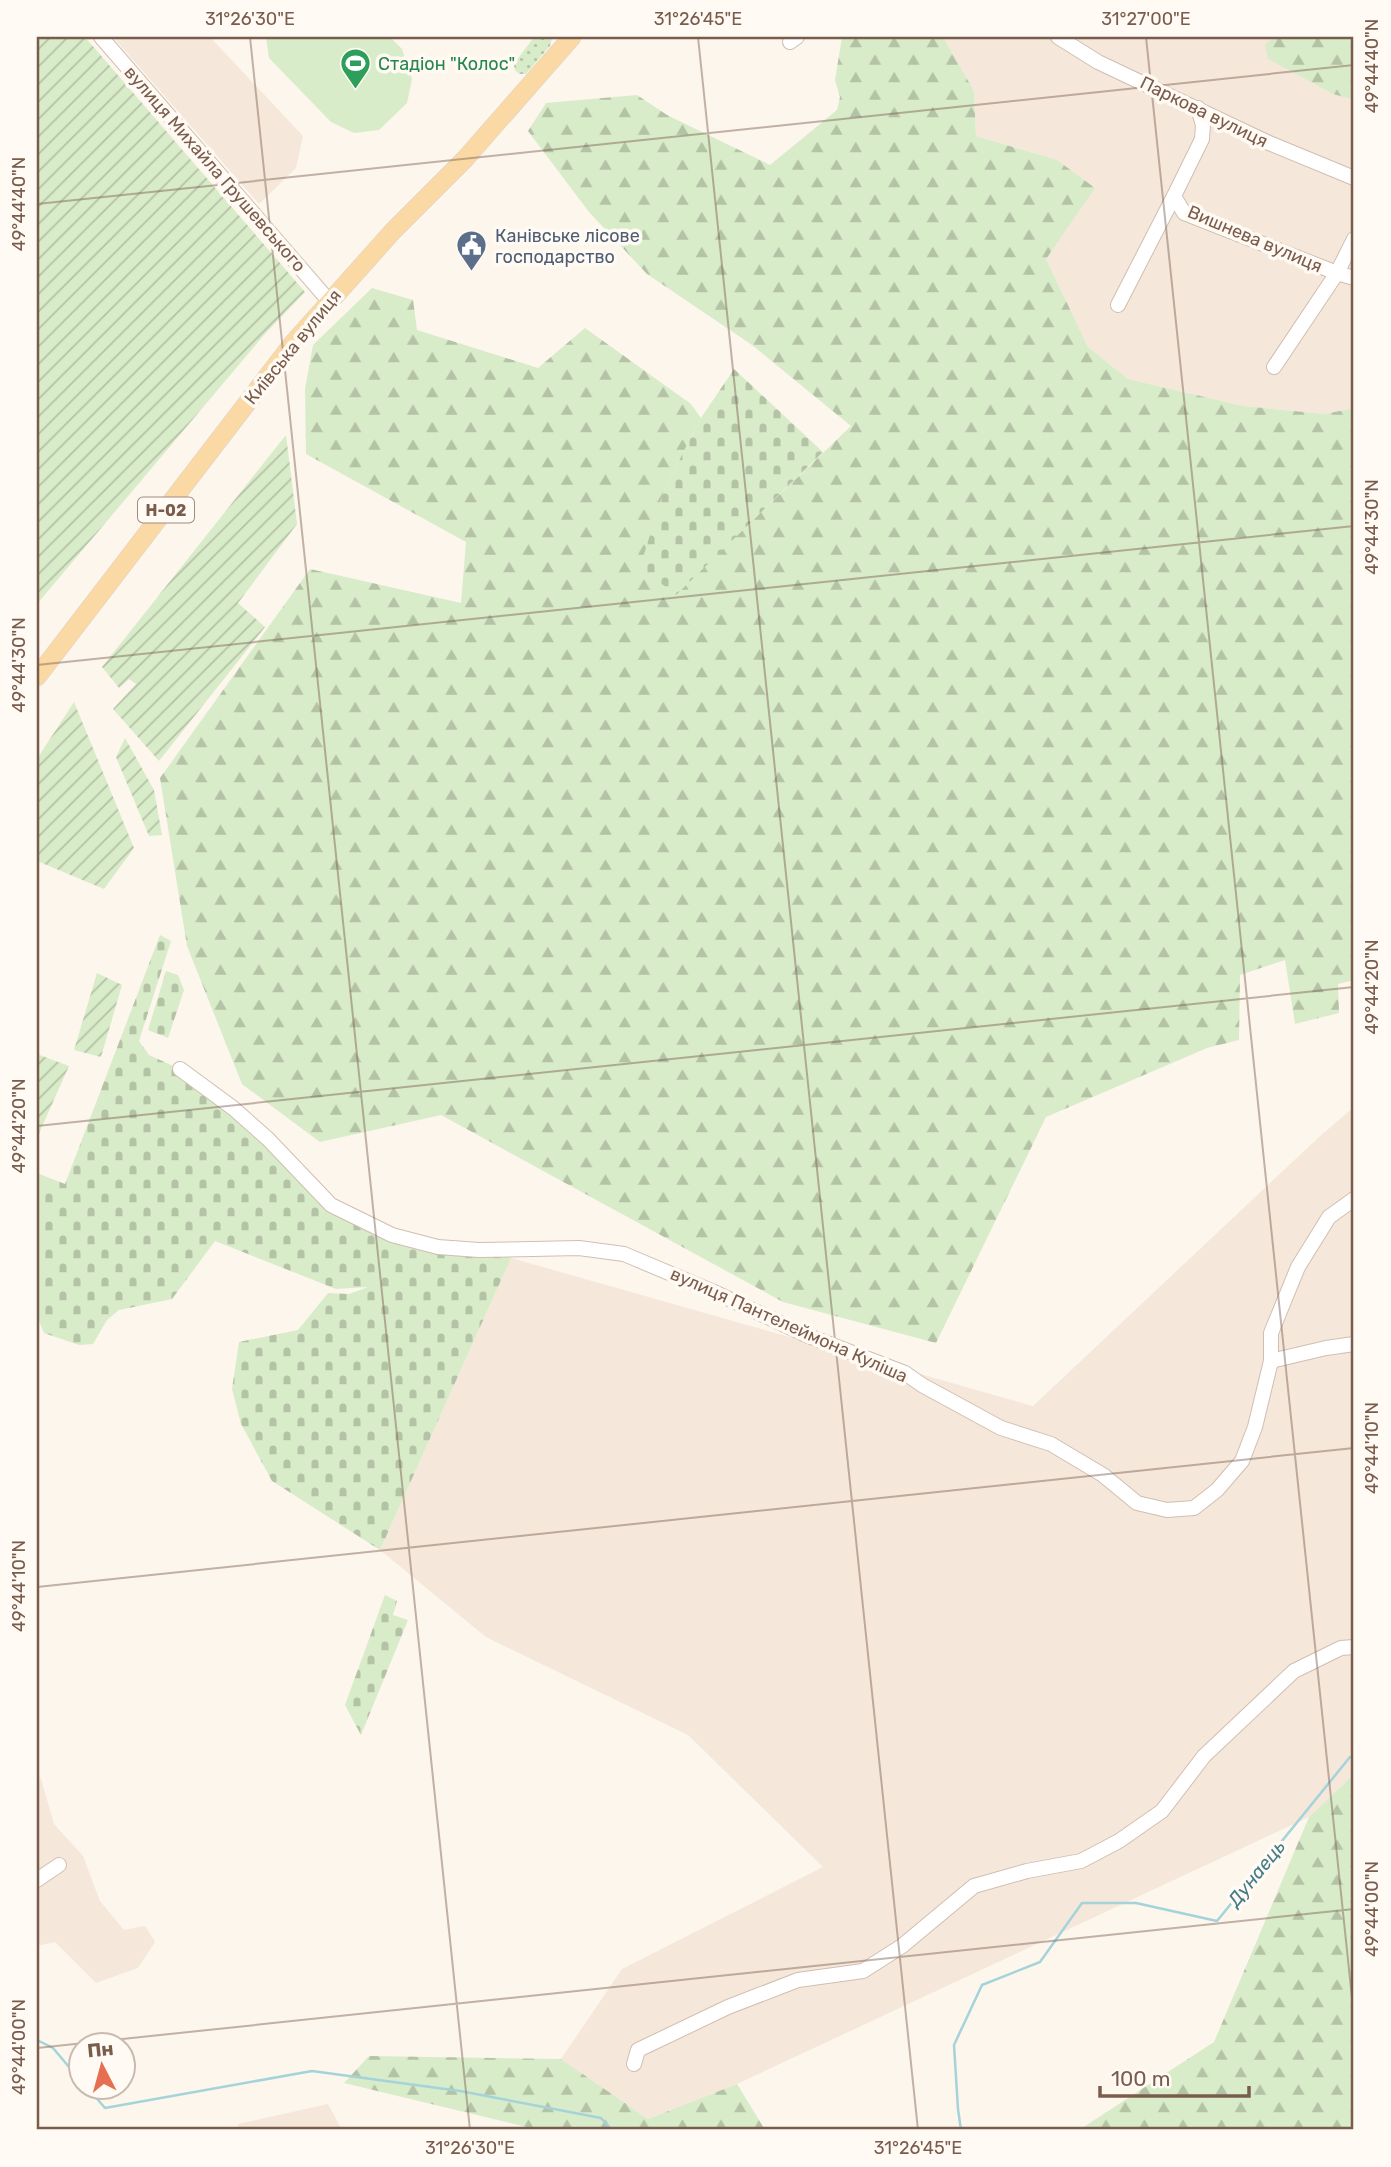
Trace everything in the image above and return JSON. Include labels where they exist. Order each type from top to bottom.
[{"type":"main road","name":"Київська вулиця","points":[[37,677],[293,343],[393,231],[465,159],[572,37]]},
{"type":"street","name":"вулиця Михайла Грушевського","points":[[101,37],[329,301]]},
{"type":"street","name":"Паркова вулиця","points":[[1062,38],[1098,62],[1269,143],[1354,178]]},
{"type":"street","name":"Вишнева вулиця","points":[[1198,108],[1203,125],[1202,139],[1174,196],[1184,213],[1354,278]]},
{"type":"street","points":[[1118,306],[1174,196]]},
{"type":"street","points":[[1274,367],[1337,273],[1354,239]]},
{"type":"street","name":"вулиця Пантелеймона Куліша","points":[[180,1069],[233,1108],[268,1139],[331,1205],[392,1235],[438,1247],[480,1250],[579,1248],[624,1254],[806,1335],[905,1373],[1001,1428],[1051,1444],[1103,1475],[1137,1503],[1167,1510],[1194,1508],[1217,1490],[1242,1461],[1255,1427],[1271,1361],[1271,1333],[1298,1267],[1329,1217],[1354,1199]]},
{"type":"street","points":[[1271,1361],[1354,1344]]},
{"type":"street","points":[[634,2064],[638,2050],[728,2007],[798,1980],[863,1971],[902,1946],[974,1886],[1027,1871],[1081,1861],[1119,1841],[1162,1811],[1204,1756],[1294,1671],[1341,1648],[1354,1647]]},
{"type":"street","points":[[37,1880],[59,1866]]},
{"type":"shaded area","points":[[113,37],[210,37],[303,136],[296,168],[259,204]]},
{"type":"shaded area","points":[[943,37],[1275,37],[1265,44],[1333,94],[1354,100],[1354,408],[1325,414],[1243,406],[1128,379],[1088,347],[1046,259],[1056,160],[976,136],[974,91]]},
{"type":"shaded area","points":[[1354,1107],[1354,1774],[1309,1817],[737,2084],[648,2119],[561,2059],[622,1969],[823,1867],[688,1735],[486,1637],[380,1550],[511,1258],[1033,1406]]},
{"type":"shaded area","points":[[37,1774],[41,1779],[54,1824],[83,1856],[100,1901],[124,1930],[145,1926],[155,1942],[138,1968],[96,1983],[55,1942],[37,1946]]},
{"type":"shaded area","points":[[328,2104],[342,2130],[238,2130],[238,2124]]},
{"type":"green space","points":[[37,37],[85,37],[305,292],[264,335],[37,604]]},
{"type":"green space","name":"Стадіон \"Колос\"","points":[[266,37],[390,37],[402,49],[412,79],[407,103],[379,130],[354,133],[331,122],[269,58]]},
{"type":"green space","points":[[534,37],[552,38],[550,46],[526,74],[519,74],[514,64]]},
{"type":"green space","points":[[842,37],[943,37],[974,91],[976,136],[1057,160],[1095,188],[1046,259],[1088,347],[1128,379],[1243,406],[1325,414],[1354,408],[1354,980],[1338,984],[1339,1013],[1295,1024],[1285,960],[1240,975],[1239,1040],[1207,1048],[1046,1117],[936,1343],[783,1302],[441,1115],[320,1142],[242,1084],[187,946],[160,778],[310,569],[461,603],[466,542],[306,454],[305,389],[313,345],[372,288],[413,300],[417,330],[538,368],[585,328],[691,404],[701,418],[664,490],[675,595],[851,426],[752,345],[647,274],[589,212],[528,131],[546,103],[637,95],[667,115],[770,165],[837,110],[840,97],[835,80]]},
{"type":"green space","points":[[1275,37],[1354,37],[1354,100],[1333,94],[1268,59],[1265,44]]},
{"type":"green space","points":[[734,369],[823,452],[676,595],[640,567],[664,490],[701,418]]},
{"type":"green space","points":[[286,435],[297,524],[238,603],[265,627],[159,761],[113,709],[136,684],[129,679],[119,688],[102,667]]},
{"type":"green space","points":[[74,702],[134,848],[104,889],[37,861],[37,759]]},
{"type":"green space","points":[[125,738],[154,790],[162,835],[149,836],[116,757]]},
{"type":"green space","points":[[160,935],[171,941],[139,1041],[149,1055],[180,1069],[331,1205],[392,1235],[511,1258],[380,1550],[272,1481],[241,1424],[232,1389],[239,1342],[298,1330],[328,1293],[349,1294],[368,1287],[336,1289],[215,1241],[172,1299],[119,1310],[107,1320],[93,1344],[79,1345],[44,1333],[37,1316],[37,1173],[65,1184]]},
{"type":"green space","points":[[166,971],[178,975],[184,990],[168,1038],[148,1030]]},
{"type":"green space","points":[[97,973],[122,985],[101,1057],[74,1050]]},
{"type":"green space","points":[[37,1054],[69,1066],[37,1138]]},
{"type":"green space","points":[[385,1595],[397,1601],[393,1615],[408,1620],[361,1735],[345,1705]]},
{"type":"green space","points":[[1354,1774],[1354,2130],[1079,2130],[1214,2042],[1309,1817]]},
{"type":"green space","points":[[369,2056],[561,2059],[648,2119],[737,2084],[765,2130],[539,2130],[344,2083]]},
{"type":"waterway","name":"Дунаець","points":[[961,2130],[954,2045],[982,1985],[1040,1962],[1082,1903],[1136,1903],[1217,1921],[1350,1757]]},
{"type":"waterway","points":[[37,2040],[53,2048],[66,2063]]},
{"type":"waterway","points":[[98,2100],[105,2108],[312,2071],[460,2091],[601,2118],[612,2130]]},
{"type":"place","name":"Стадіон \"Колос\"","points":[[355,91]]},
{"type":"place","name":"Канівське лісове господарство","points":[[472,273]]}]
